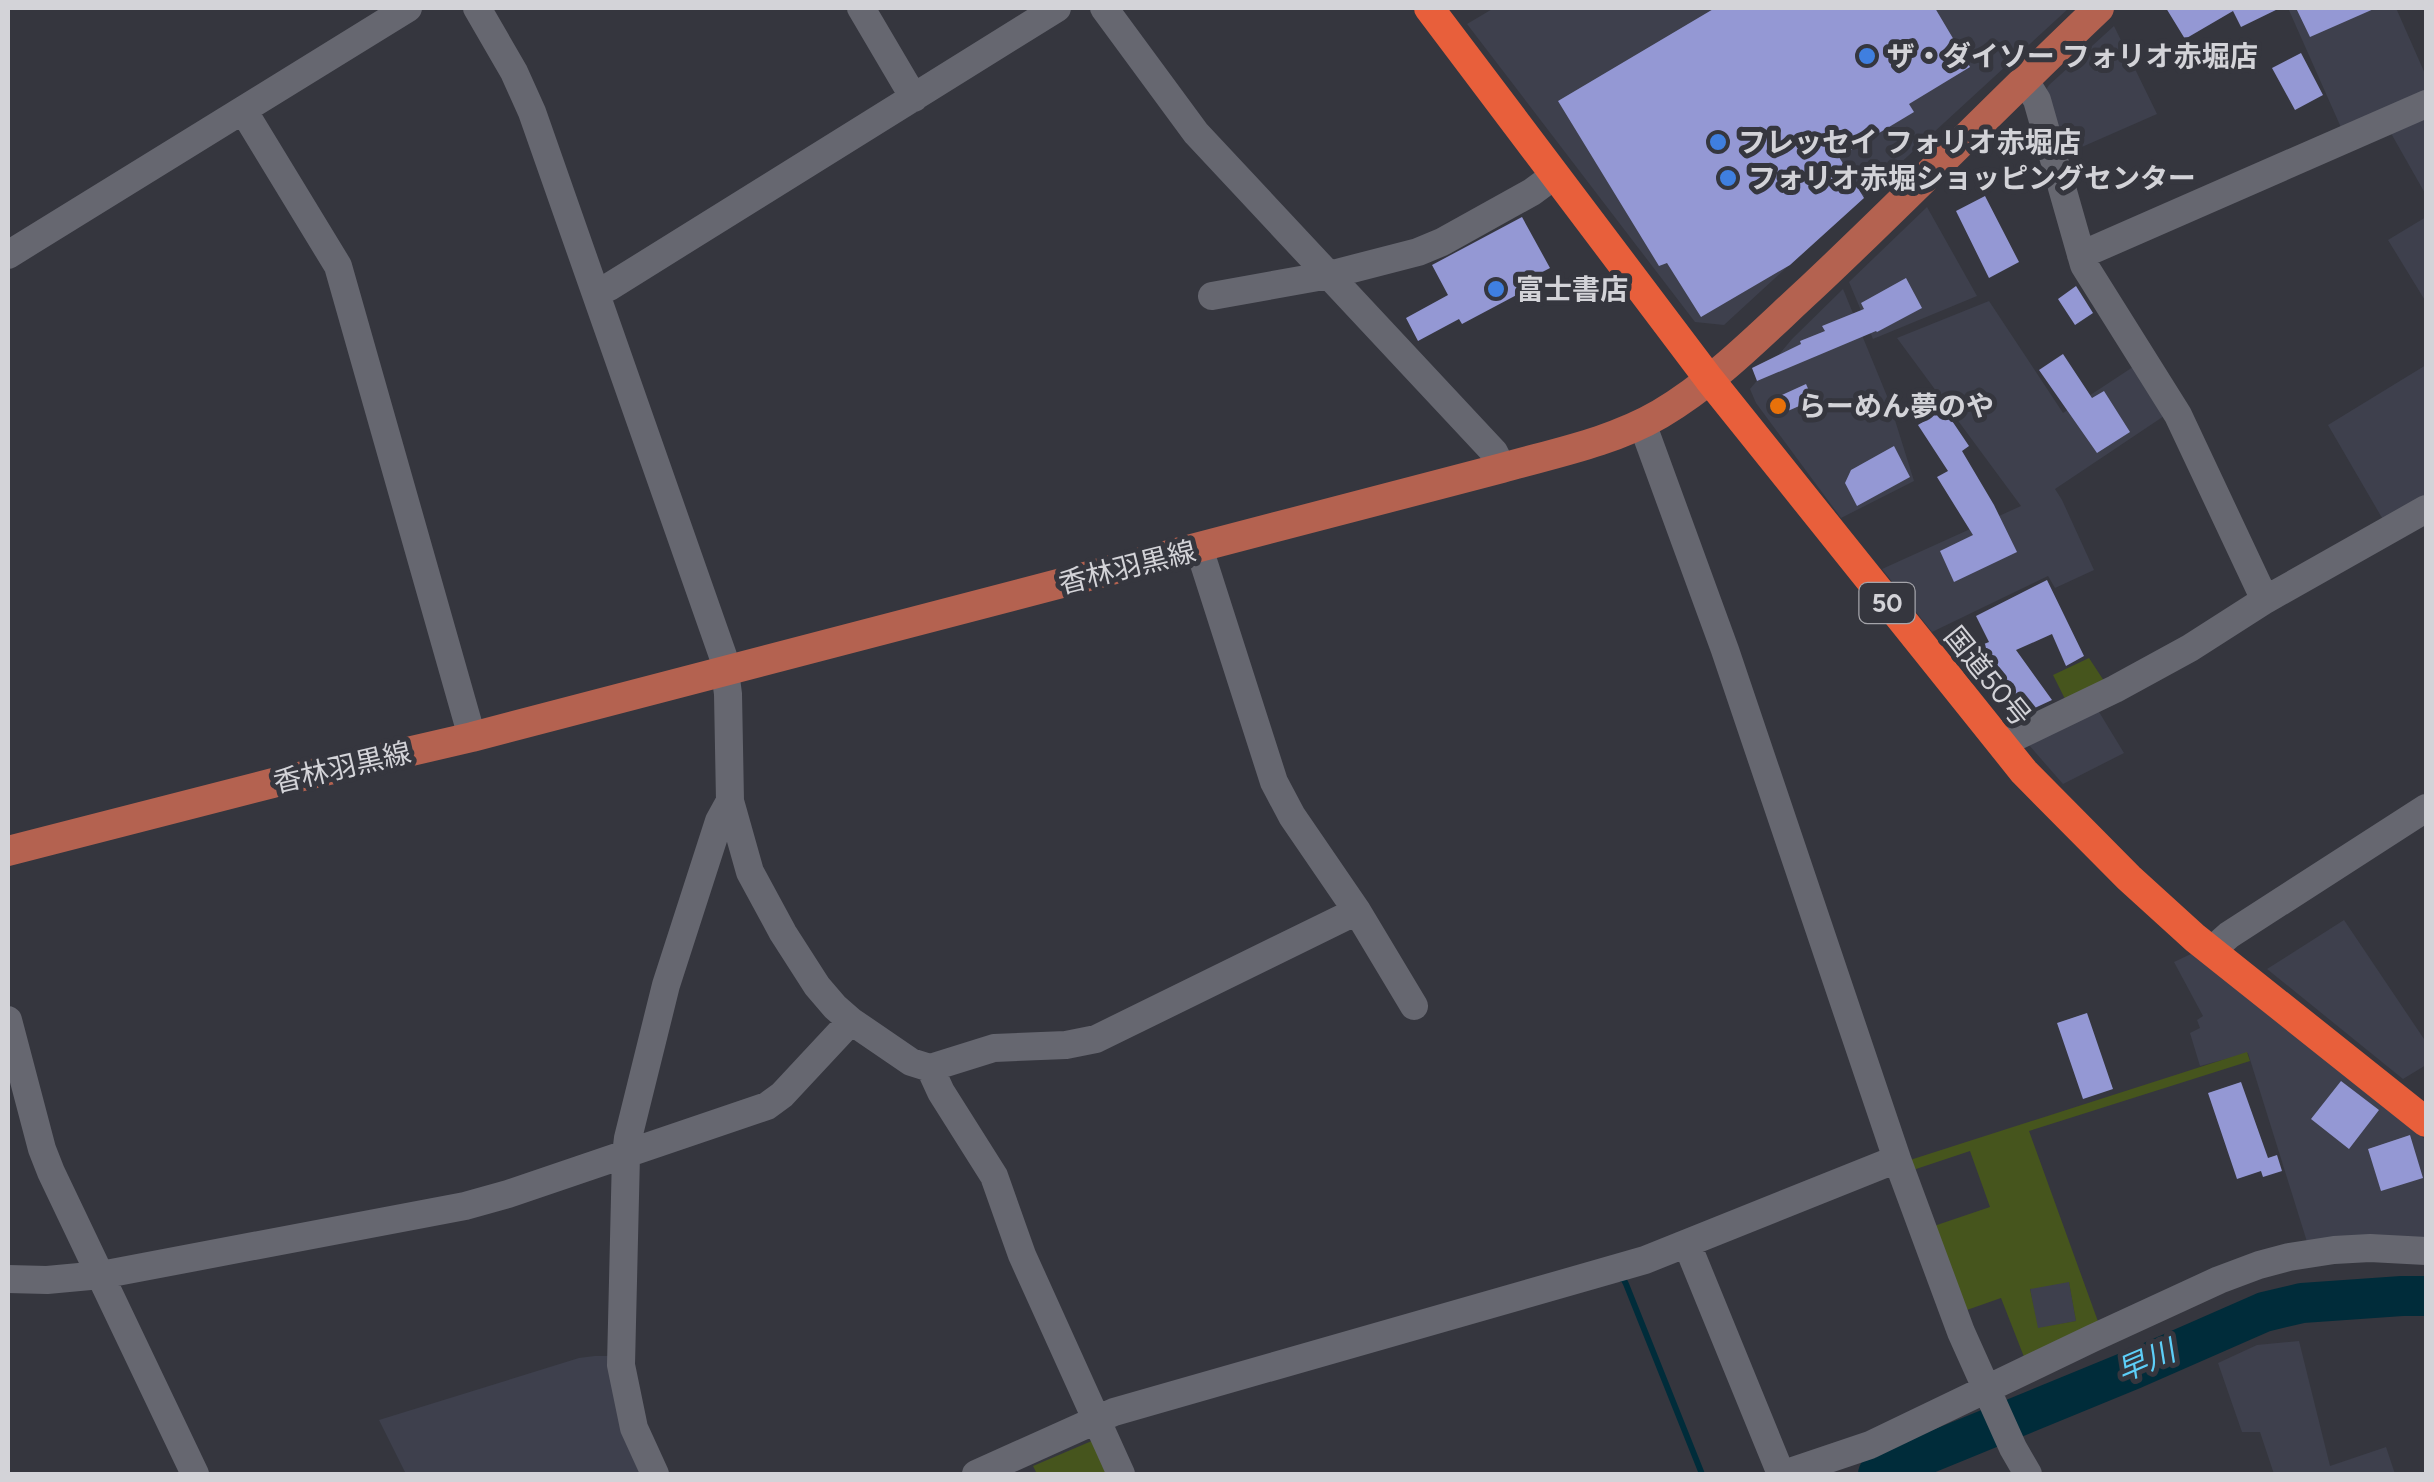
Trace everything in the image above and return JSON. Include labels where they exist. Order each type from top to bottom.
[{"type":"highway","name":"国道50号","points":[[1429,8],[1709,379],[2024,772],[2142,890],[2211,951],[2426,1122]]},
{"type":"main road","name":"香林羽黒線","points":[[8,852],[273,782],[472,737],[1608,438],[1675,404],[1735,358],[2100,8]]},
{"type":"street","points":[[8,255],[408,8]]},
{"type":"street","points":[[477,8],[532,112],[723,656],[730,800],[750,872],[817,986],[835,1007],[911,1062],[930,1068],[994,1048],[1066,1045],[1096,1039],[1357,911]]},
{"type":"street","points":[[860,8],[914,98]]},
{"type":"street","points":[[596,291],[626,277],[1057,8]]},
{"type":"street","points":[[1104,8],[1196,133],[1494,452],[1502,468]]},
{"type":"street","points":[[2024,79],[2037,100],[2084,265],[2178,415],[2265,600]]},
{"type":"street","points":[[2080,255],[2426,104]]},
{"type":"street","points":[[243,110],[338,266],[472,737]]},
{"type":"street","points":[[1212,296],[1418,252],[1532,192],[1555,175]]},
{"type":"street","points":[[1642,423],[1725,650],[1897,1159],[1962,1332],[2028,1474]]},
{"type":"street","points":[[2001,744],[2190,648],[2265,600],[2426,509]]},
{"type":"street","points":[[1199,548],[1274,782],[1414,1006]]},
{"type":"street","points":[[655,1474],[634,1428],[621,1365],[626,1154],[666,985],[719,822],[730,800]]},
{"type":"street","points":[[2211,951],[2229,935],[2426,808]]},
{"type":"street","points":[[8,1020],[42,1149],[195,1474]]},
{"type":"street","points":[[8,1279],[101,1275],[465,1206],[508,1194],[767,1106],[851,1021]]},
{"type":"street","points":[[930,1068],[994,1176],[1022,1255],[1122,1474]]},
{"type":"street","points":[[976,1474],[1114,1412],[1644,1260],[1897,1159]]},
{"type":"street","points":[[1687,1244],[1783,1474],[1870,1444],[1988,1394],[2201,1288],[2259,1265],[2334,1250],[2426,1250]]},
{"type":"shaded area","name":"フォリオ赤堀ショッピングセンター","points":[[1494,8],[2069,8],[1724,325],[1695,322],[1467,24]]},
{"type":"shaded area","points":[[2288,8],[2396,8],[2426,76],[2426,96],[2343,132]]},
{"type":"shaded area","points":[[2114,26],[2157,114],[2059,157],[2044,93]]},
{"type":"shaded area","points":[[2426,112],[2426,195],[2388,128]]},
{"type":"shaded area","points":[[1927,207],[1977,296],[1873,339],[1849,282]]},
{"type":"shaded area","points":[[2426,217],[2426,302],[2388,240]]},
{"type":"shaded area","points":[[1843,289],[1889,401],[1914,481],[1841,518],[1756,403],[1750,389],[1792,339]]},
{"type":"shaded area","points":[[1989,301],[2063,413],[2139,363],[2170,412],[2055,489],[2094,570],[2055,588],[2048,576],[1932,632],[1882,569],[2021,506],[1897,338]]},
{"type":"shaded area","points":[[2426,365],[2426,499],[2385,523],[2328,425]]},
{"type":"shaded area","points":[[2096,707],[2124,753],[2063,784],[2028,744]]},
{"type":"shaded area","points":[[2344,920],[2426,1042],[2426,1065],[2403,1079],[2267,969]]},
{"type":"shaded area","points":[[2193,953],[2426,1140],[2426,1243],[2308,1245],[2248,1053],[2200,1066],[2190,1033],[2200,1028],[2197,1020],[2203,1016],[2174,962]]},
{"type":"shaded area","points":[[2069,1281],[2076,1321],[2037,1329],[2030,1288]]},
{"type":"shaded area","points":[[2299,1341],[2330,1466],[2386,1447],[2395,1474],[2274,1474],[2260,1432],[2242,1432],[2218,1363],[2257,1345]]},
{"type":"shaded area","points":[[611,1356],[647,1474],[406,1474],[379,1420],[579,1358]]},
{"type":"green space","points":[[2089,658],[2106,684],[2067,703],[2053,675]]},
{"type":"green space","points":[[2247,1052],[2250,1061],[2029,1131],[2100,1327],[2026,1362],[2001,1298],[1964,1311],[1934,1226],[1990,1207],[1970,1151],[1913,1170],[1910,1160]],"holes":[[[2069,1282],[2076,1321],[2038,1328],[2030,1289]]]},
{"type":"green space","points":[[1094,1440],[1109,1474],[1037,1474],[1033,1466]]},
{"type":"building","name":"フォリオ赤堀ショッピングセンター","points":[[1715,8],[1935,8],[1970,67],[1909,104],[1914,112],[1839,157],[1864,198],[1790,265],[1701,317],[1667,263],[1659,266],[1558,101]]},
{"type":"building","points":[[2166,8],[2280,8],[2241,27],[2233,11],[2185,39]]},
{"type":"building","points":[[2296,8],[2376,8],[2310,37]]},
{"type":"building","points":[[2301,53],[2323,95],[2295,110],[2272,68]]},
{"type":"building","points":[[1985,196],[2019,262],[1989,278],[1956,211]]},
{"type":"building","points":[[1522,217],[1550,268],[1527,280],[1530,288],[1462,324],[1459,319],[1418,341],[1406,318],[1448,295],[1432,265]]},
{"type":"building","points":[[1906,278],[1922,308],[1877,332],[1757,381],[1752,368],[1825,331],[1822,326],[1864,309],[1861,303]]},
{"type":"building","points":[[2076,286],[2093,313],[2075,325],[2058,299]]},
{"type":"building","points":[[2063,354],[2092,398],[2104,391],[2130,432],[2097,453],[2039,370]]},
{"type":"building","points":[[1806,384],[1813,400],[1776,416],[1769,401]]},
{"type":"building","points":[[1944,409],[1969,446],[1962,451],[2017,552],[1954,582],[1940,551],[1973,535],[1937,477],[1948,471],[1918,425]]},
{"type":"building","points":[[1894,446],[1910,477],[1857,506],[1845,483],[1851,470]]},
{"type":"building","points":[[2047,580],[2084,656],[2066,666],[2052,634],[2016,650],[2052,700],[2024,713],[2001,680],[1976,616]]},
{"type":"building","points":[[2087,1013],[2113,1089],[2083,1099],[2057,1023]]},
{"type":"building","points":[[2341,1081],[2379,1110],[2349,1149],[2311,1119]]},
{"type":"building","points":[[2241,1082],[2268,1158],[2277,1155],[2282,1171],[2263,1177],[2261,1171],[2237,1179],[2208,1093]]},
{"type":"building","points":[[2410,1135],[2423,1178],[2381,1191],[2368,1149]]},
{"type":"waterway","points":[[1621,1279],[1702,1474]]},
{"type":"waterway","name":"早川","points":[[1878,1474],[2264,1312],[2302,1303],[2426,1296]]},
{"type":"place","name":"ザ・ダイソー フォリオ赤堀店","points":[[1867,56]]},
{"type":"place","name":"フレッセイ フォリオ赤堀店","points":[[1718,142]]},
{"type":"place","name":"フォリオ赤堀ショッピングセンター","points":[[1728,178]]},
{"type":"place","name":"富士書店","points":[[1496,289]]},
{"type":"place","name":"らーめん夢のや","points":[[1778,406]]}]
